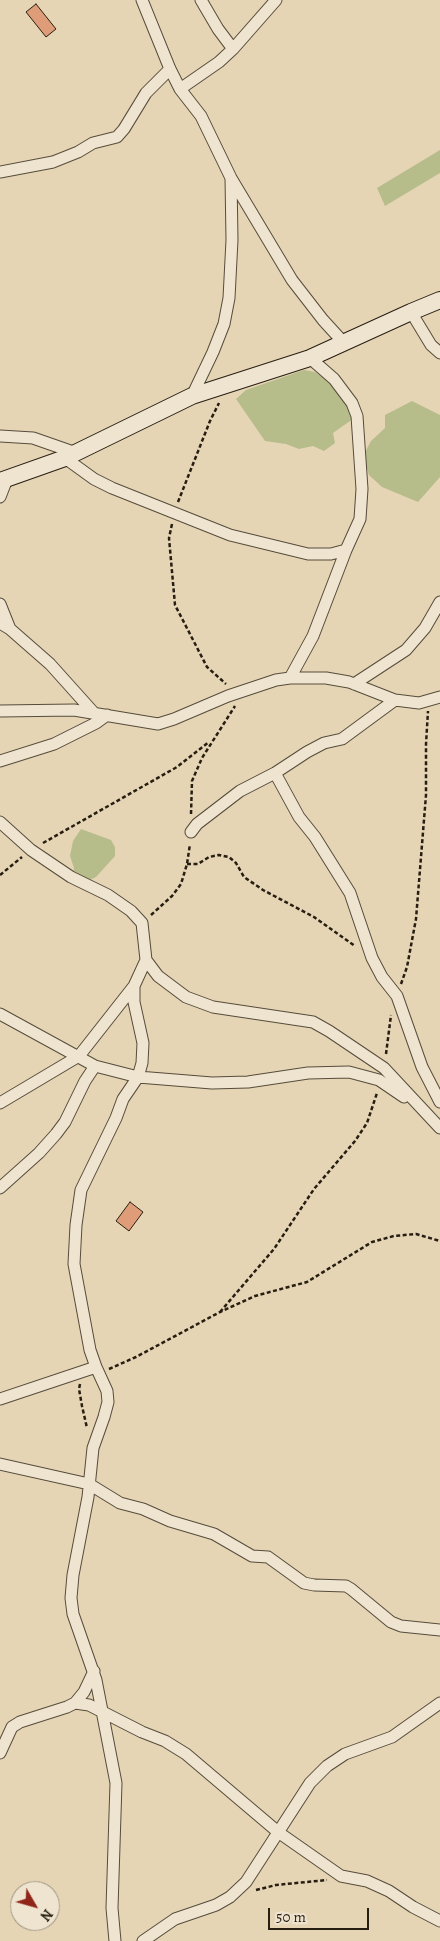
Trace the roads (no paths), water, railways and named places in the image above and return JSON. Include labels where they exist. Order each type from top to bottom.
[{"type":"street","points":[[142,0],[170,69],[180,89],[201,116],[231,178],[292,280],[344,343]]},
{"type":"street","points":[[201,0],[233,49]]},
{"type":"street","points":[[180,89],[219,62],[233,49],[276,0]]},
{"type":"street","points":[[0,172],[53,162],[78,152],[93,143],[117,136],[124,129],[146,93],[170,69]]},
{"type":"street","points":[[192,396],[214,352],[224,324],[229,298],[232,240],[231,178]]},
{"type":"street","points":[[0,497],[3,480],[71,455],[192,396],[310,358],[440,300]]},
{"type":"street","points":[[411,312],[431,345],[440,353]]},
{"type":"street","points":[[290,678],[313,636],[360,519],[362,490],[357,416],[352,403],[334,379],[310,358]]},
{"type":"street","points":[[0,436],[32,438],[71,455],[94,479],[112,488],[230,535],[308,554],[331,554],[346,550]]},
{"type":"street","points":[[354,684],[406,650],[425,628],[440,602]]},
{"type":"street","points":[[0,604],[5,626],[50,664],[94,712]]},
{"type":"street","points":[[0,711],[74,710],[158,724],[235,694],[276,680],[290,678],[326,678],[354,684],[395,700],[419,703],[434,699]]},
{"type":"street","points":[[191,832],[197,824],[240,791],[276,773],[324,742],[342,739],[395,700]]},
{"type":"street","points":[[0,761],[54,744],[96,723],[107,715]]},
{"type":"street","points":[[276,773],[299,817],[315,837],[350,893],[372,958],[382,977],[397,996],[422,1067],[440,1102]]},
{"type":"street","points":[[0,822],[31,850],[71,877],[108,895],[131,911],[142,923],[146,960],[158,976],[186,997],[213,1008],[313,1022],[384,1068],[440,1128]]},
{"type":"street","points":[[0,1103],[78,1056],[134,986],[146,960]]},
{"type":"street","points":[[114,1941],[112,1908],[116,1783],[94,1671],[73,1614],[71,1598],[73,1575],[87,1506],[93,1448],[108,1402],[107,1391],[97,1370],[88,1342],[74,1264],[78,1202],[81,1190],[116,1118],[123,1099],[138,1077],[142,1063],[143,1043],[134,1002],[134,986]]},
{"type":"street","points":[[0,1014],[95,1066],[138,1077],[212,1083],[248,1082],[308,1073],[349,1072],[381,1081],[418,1106]]},
{"type":"street","points":[[0,1188],[39,1153],[56,1134],[65,1122],[85,1081],[95,1066]]},
{"type":"street","points":[[0,1399],[97,1370]]},
{"type":"street","points":[[0,1464],[89,1484],[120,1503],[143,1509],[170,1521],[214,1534],[252,1556],[268,1557],[304,1583],[351,1588],[391,1622],[401,1626],[440,1630]]},
{"type":"street","points":[[0,1753],[12,1727],[20,1722],[68,1708],[84,1692],[94,1671]]},
{"type":"street","points":[[75,1703],[89,1705],[142,1732],[165,1741],[186,1754],[278,1832],[341,1876],[367,1881],[440,1921]]},
{"type":"street","points":[[143,1941],[175,1919],[216,1905],[230,1897],[246,1882],[310,1783],[327,1766],[345,1754],[392,1736],[440,1703]]}]
